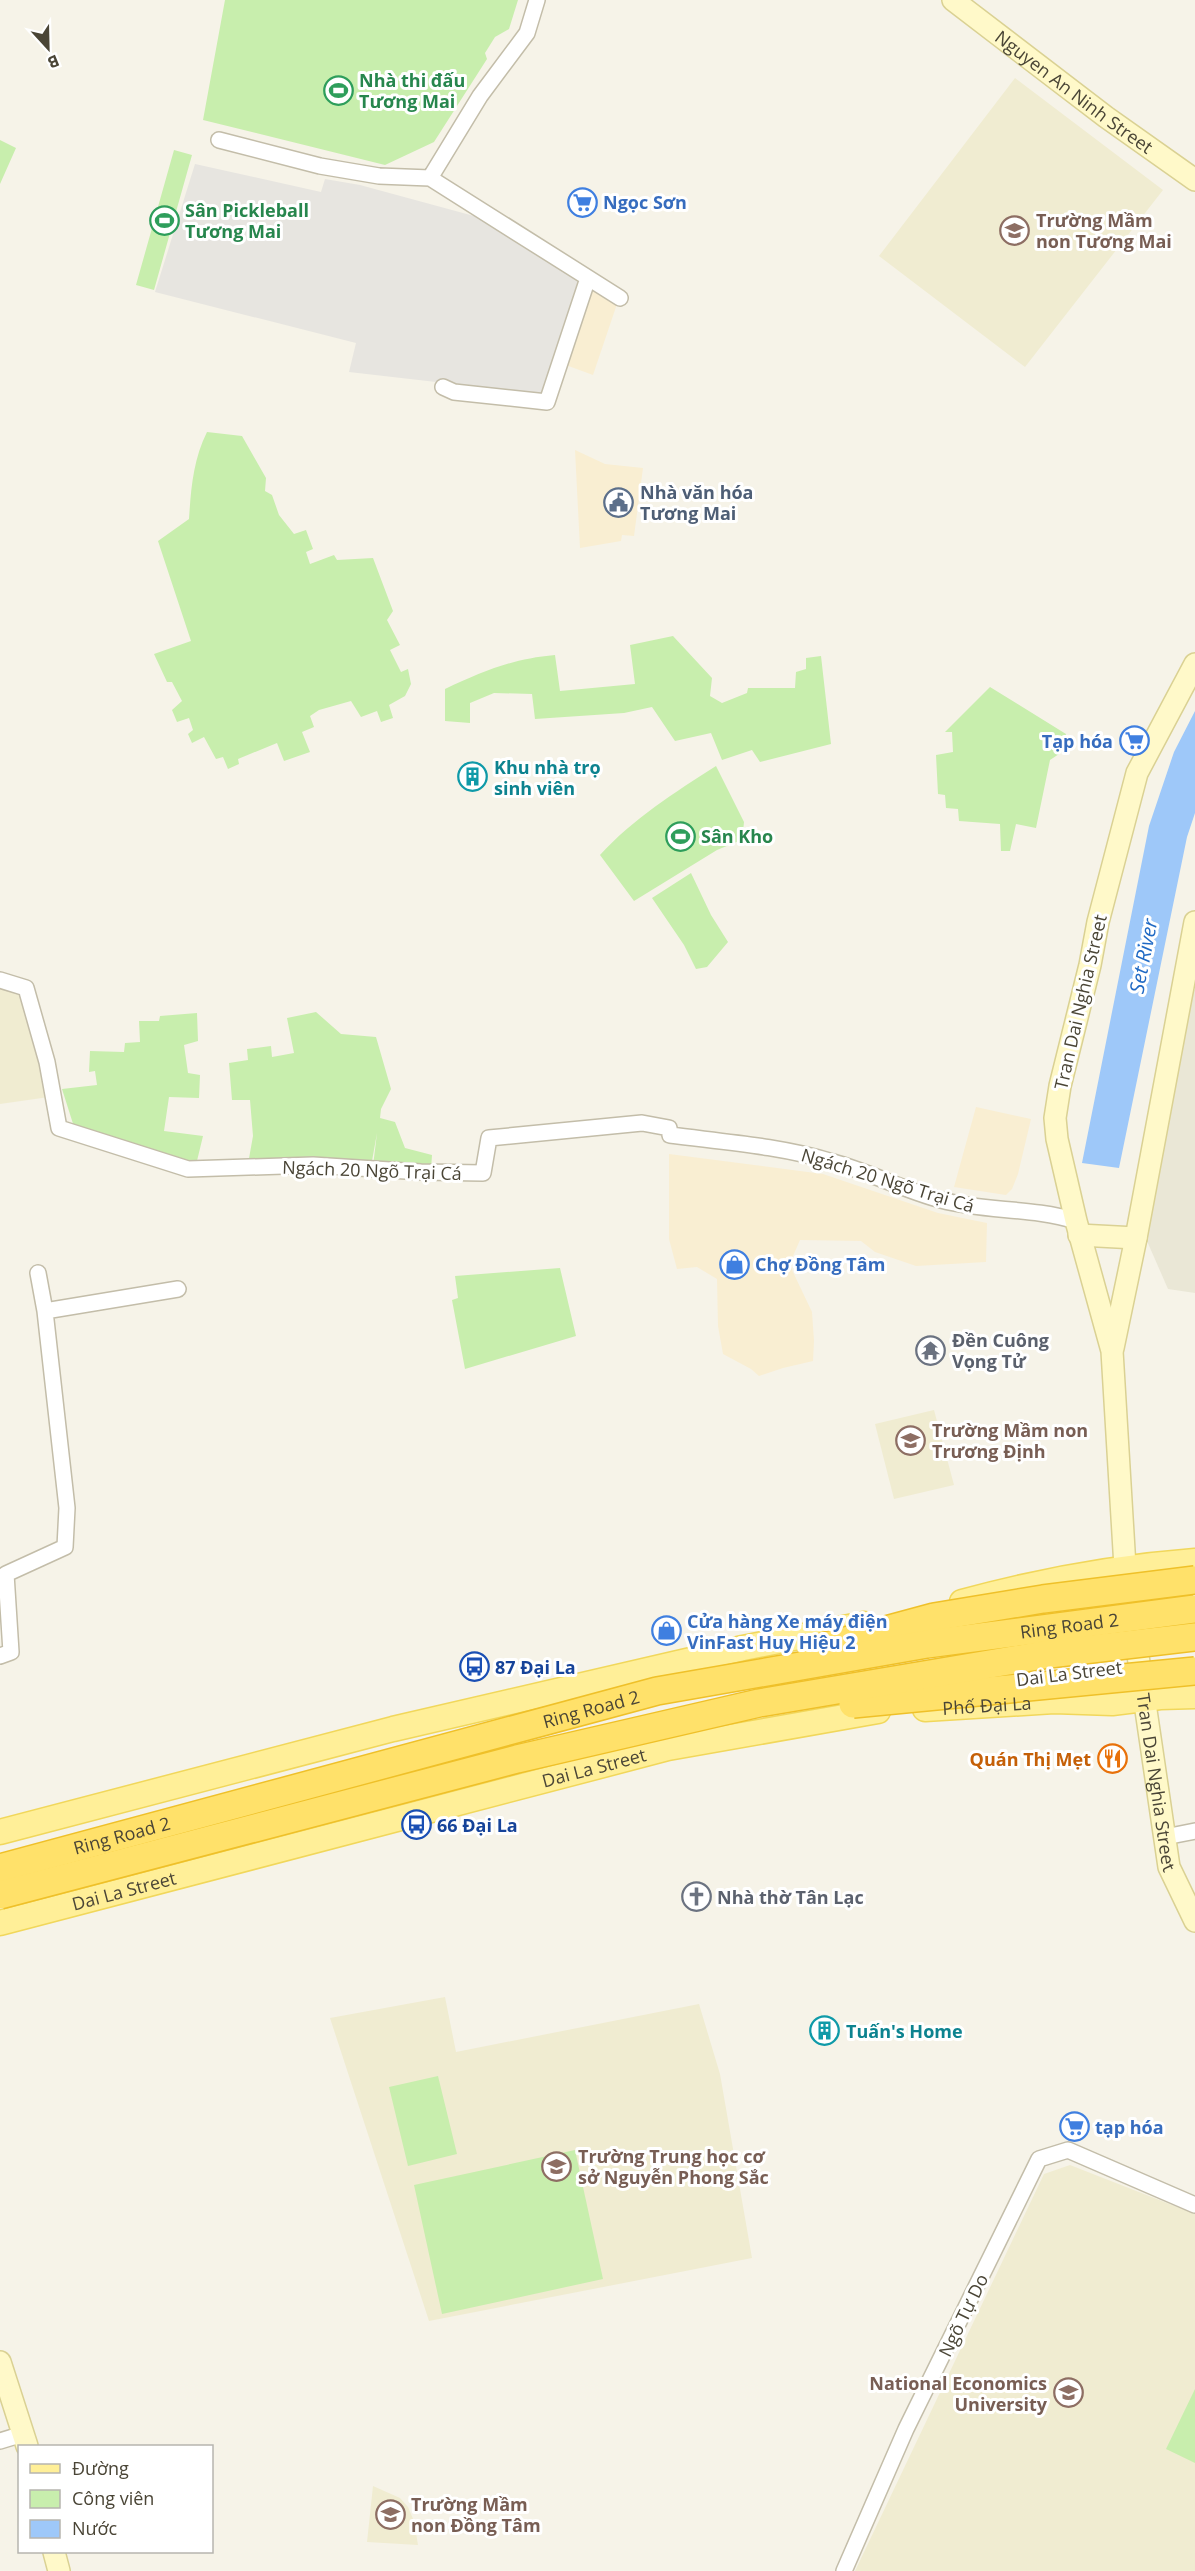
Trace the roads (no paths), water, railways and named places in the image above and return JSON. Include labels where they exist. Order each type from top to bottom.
[{"type":"highway","points":[[657,1691],[934,1617],[1043,1599],[1195,1580]]},
{"type":"highway","name":"Ring Road 2","points":[[0,1868],[657,1691],[927,1644],[1195,1609]]},
{"type":"highway","name":"Ring Road 2","points":[[0,1894],[517,1759],[759,1703],[1049,1654],[1195,1637]]},
{"type":"highway","points":[[664,1725],[1195,1671]]},
{"type":"main road","points":[[0,1832],[393,1729],[743,1648],[929,1611],[1015,1588],[1125,1567],[1195,1561]]},
{"type":"main road","points":[[843,1628],[1006,1624],[1195,1600]]},
{"type":"main road","name":"Dai La Street","points":[[0,1923],[668,1748],[884,1710],[1004,1681],[1195,1658]]},
{"type":"main road","name":"Dai La Street","points":[[884,1710],[1054,1701],[1112,1703],[1195,1696]]},
{"type":"main road","points":[[94,1807],[120,1892]]},
{"type":"street","points":[[430,178],[480,96],[527,33],[537,0]]},
{"type":"street","name":"Nguyen An Ninh Street","points":[[953,0],[1106,117],[1193,175]]},
{"type":"street","points":[[219,140],[320,166],[379,176],[430,178],[620,298]]},
{"type":"street","points":[[443,387],[454,392],[547,402],[588,278]]},
{"type":"street","name":"Tran Dai Nghia Street","points":[[1195,664],[1137,773],[1100,911],[1090,965],[1060,1086],[1055,1118],[1057,1140],[1078,1228],[1112,1352],[1125,1567],[1169,1867],[1195,1921]]},
{"type":"street","name":"Tran Dai Nghia Street","points":[[1112,1352],[1189,983],[1195,922]]},
{"type":"street","name":"Ngách 20 Ngõ Trại Cá","points":[[0,980],[26,988],[47,1062],[59,1128],[188,1169],[313,1165],[422,1172],[483,1173],[489,1138],[642,1123],[669,1128],[670,1135],[785,1150],[833,1162],[941,1200],[984,1209],[1055,1215],[1078,1228]]},
{"type":"street","points":[[1078,1228],[1136,1238]]},
{"type":"street","points":[[0,1656],[11,1652],[6,1574],[65,1546],[68,1508],[45,1311],[38,1273]]},
{"type":"street","points":[[45,1311],[178,1289]]},
{"type":"street","points":[[1166,1837],[1195,1832]]},
{"type":"street","name":"Ngõ Tự Do","points":[[844,2571],[906,2429],[1039,2159],[1068,2150],[1195,2205]]},
{"type":"street","points":[[0,2362],[25,2440],[0,2441]]},
{"type":"street","points":[[54,2553],[59,2571]]},
{"type":"water","name":"Set River","points":[[1195,711],[1195,813],[1187,837],[1119,1168],[1082,1163],[1149,826],[1174,752]]},
{"type":"place","name":"Nhà thi đấu Tương Mai","points":[[338,90]]},
{"type":"place","name":"Ngọc Sơn","points":[[582,202]]},
{"type":"place","name":"Sân Pickleball Tương Mai","points":[[164,220]]},
{"type":"place","name":"Trường Mầm non Tương Mai","points":[[1015,230]]},
{"type":"place","name":"Nhà văn hóa Tương Mai","points":[[619,502]]},
{"type":"place","name":"Tạp hóa","points":[[1134,741]]},
{"type":"place","name":"Khu nhà trọ sinh viên","points":[[473,777]]},
{"type":"place","name":"Sân Kho","points":[[680,836]]},
{"type":"place","name":"Chợ Đồng Tâm","points":[[734,1264]]},
{"type":"place","name":"Đền Cuông Vọng Tử","points":[[931,1350]]},
{"type":"place","name":"Trường Mầm non Trương Định","points":[[911,1440]]},
{"type":"place","name":"Cửa hàng Xe máy điện VinFast Huy Hiệu 2","points":[[666,1631]]},
{"type":"place","name":"87 Đại La","points":[[474,1667]]},
{"type":"place","name":"Quán Thị Mẹt","points":[[1112,1759]]},
{"type":"place","name":"66 Đại La","points":[[416,1825]]},
{"type":"place","name":"Nhà thờ Tân Lạc","points":[[696,1897]]},
{"type":"place","name":"Tuấn's Home","points":[[825,2031]]},
{"type":"place","name":"tạp hóa","points":[[1074,2127]]},
{"type":"place","name":"Trường Trung học cơ sở Nguyễn Phong Sắc","points":[[557,2166]]},
{"type":"place","name":"National Economics University","points":[[1068,2393]]},
{"type":"place","name":"Trường Mầm non Đồng Tâm","points":[[390,2514]]}]
